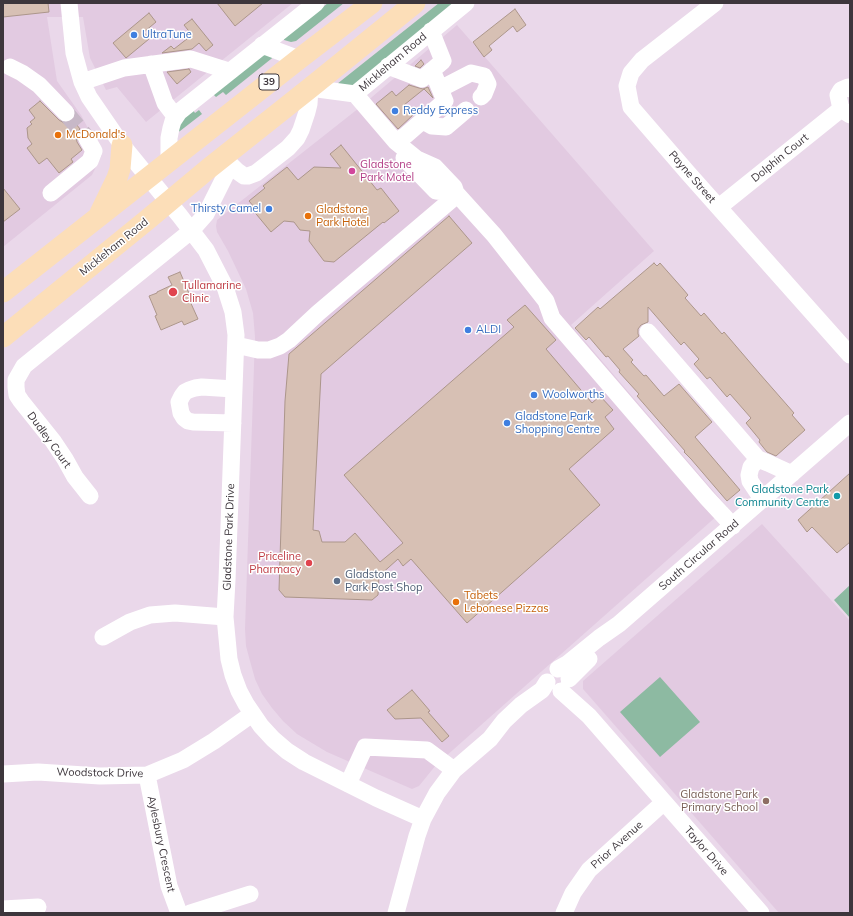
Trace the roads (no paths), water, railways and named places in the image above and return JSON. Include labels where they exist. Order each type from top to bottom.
[{"type":"main road","name":"39","points":[[4,290],[299,58],[356,9],[372,3]]},
{"type":"main road","name":"Mickleham Road","points":[[3,337],[223,157],[415,3]]},
{"type":"main road","points":[[98,217],[117,178],[120,169],[122,146]]},
{"type":"street","name":"Gladstone Park Drive","points":[[69,3],[74,53],[82,82],[89,97],[122,146],[206,250],[225,287],[230,301],[235,322],[236,345],[228,580],[225,617],[229,659],[233,675],[252,714],[273,739],[287,751],[304,762],[376,798],[423,819]]},
{"type":"street","points":[[169,161],[169,138],[173,121],[179,112],[316,3]]},
{"type":"street","name":"Mickleham Road","points":[[310,88],[355,94],[466,3]]},
{"type":"street","name":"Payne Street","points":[[715,3],[642,60],[631,73],[627,86],[631,107],[850,355]]},
{"type":"street","points":[[388,66],[422,79],[443,60],[431,32]]},
{"type":"street","points":[[262,46],[299,58]]},
{"type":"street","points":[[82,82],[124,68],[191,59],[229,72]]},
{"type":"street","points":[[151,64],[165,103],[176,116]]},
{"type":"street","points":[[10,67],[40,85],[66,113]]},
{"type":"street","points":[[396,142],[423,121],[445,101],[432,70]]},
{"type":"street","points":[[440,89],[470,73],[484,76],[488,84],[484,94],[481,97]]},
{"type":"street","name":"Dolphin Court","points":[[719,208],[846,112],[838,95],[841,90],[848,87],[850,89]]},
{"type":"street","points":[[223,157],[237,171],[245,176],[253,174],[261,169],[292,144],[299,135],[309,104],[310,88]]},
{"type":"street","points":[[355,94],[396,142],[404,158],[436,191],[456,194],[494,235],[546,301],[552,318],[733,526]]},
{"type":"street","points":[[423,121],[432,126],[446,127],[466,110]]},
{"type":"street","points":[[51,193],[90,161],[94,151],[86,137]]},
{"type":"street","points":[[191,231],[206,214],[228,170],[223,157]]},
{"type":"street","points":[[236,345],[285,338],[289,340],[456,194]]},
{"type":"street","name":"Dudley Court","points":[[90,496],[75,477],[53,441],[17,395],[16,380],[24,366],[191,231]]},
{"type":"street","points":[[648,332],[758,460],[768,462],[792,474]]},
{"type":"street","points":[[233,423],[188,421],[181,413],[179,402],[185,392],[195,388],[234,389]]},
{"type":"street","name":"South Circular Road","points":[[396,913],[423,819],[437,793],[454,770],[490,739],[511,727],[529,712],[605,644],[619,624],[850,423]]},
{"type":"street","points":[[758,460],[751,467],[749,475],[750,481],[762,499]]},
{"type":"street","points":[[103,637],[130,622],[150,615],[175,613],[225,617]]},
{"type":"street","name":"Taylor Drive","points":[[560,683],[761,913]]},
{"type":"street","name":"Woodstock Drive","points":[[3,774],[38,772],[100,776],[147,775],[183,760],[252,714]]},
{"type":"street","points":[[348,784],[365,747],[427,750],[454,770]]},
{"type":"street","name":"Aylesbury Crescent","points":[[147,775],[169,886],[179,913]]},
{"type":"street","name":"Prior Avenue","points":[[564,913],[574,892],[589,870],[664,802]]},
{"type":"street","points":[[190,913],[250,894]]},
{"type":"street","points":[[3,909],[38,907]]},
{"type":"tunnel","points":[[66,113],[86,137]]},
{"type":"place","name":"UltraTune","points":[[134,35]]},
{"type":"place","name":"Reddy Express","points":[[395,111]]},
{"type":"place","name":"McDonald's","points":[[58,135]]},
{"type":"place","name":"Gladstone Park Motel","points":[[352,171]]},
{"type":"place","name":"Thirsty Camel","points":[[269,209]]},
{"type":"place","name":"Gladstone Park Hotel","points":[[308,216]]},
{"type":"place","name":"Tullamarine Clinic","points":[[173,292]]},
{"type":"place","name":"ALDI","points":[[468,330]]},
{"type":"place","name":"Woolworths","points":[[534,395]]},
{"type":"place","name":"Gladstone Park Shopping Centre","points":[[507,423]]},
{"type":"place","name":"Gladstone Park Community Centre","points":[[837,496]]},
{"type":"place","name":"Priceline Pharmacy","points":[[309,563]]},
{"type":"place","name":"Gladstone Park Post Shop","points":[[337,581]]},
{"type":"place","name":"Tabets Lebonese Pizzas","points":[[456,602]]},
{"type":"place","name":"Gladstone Park Primary School","points":[[766,801]]}]
